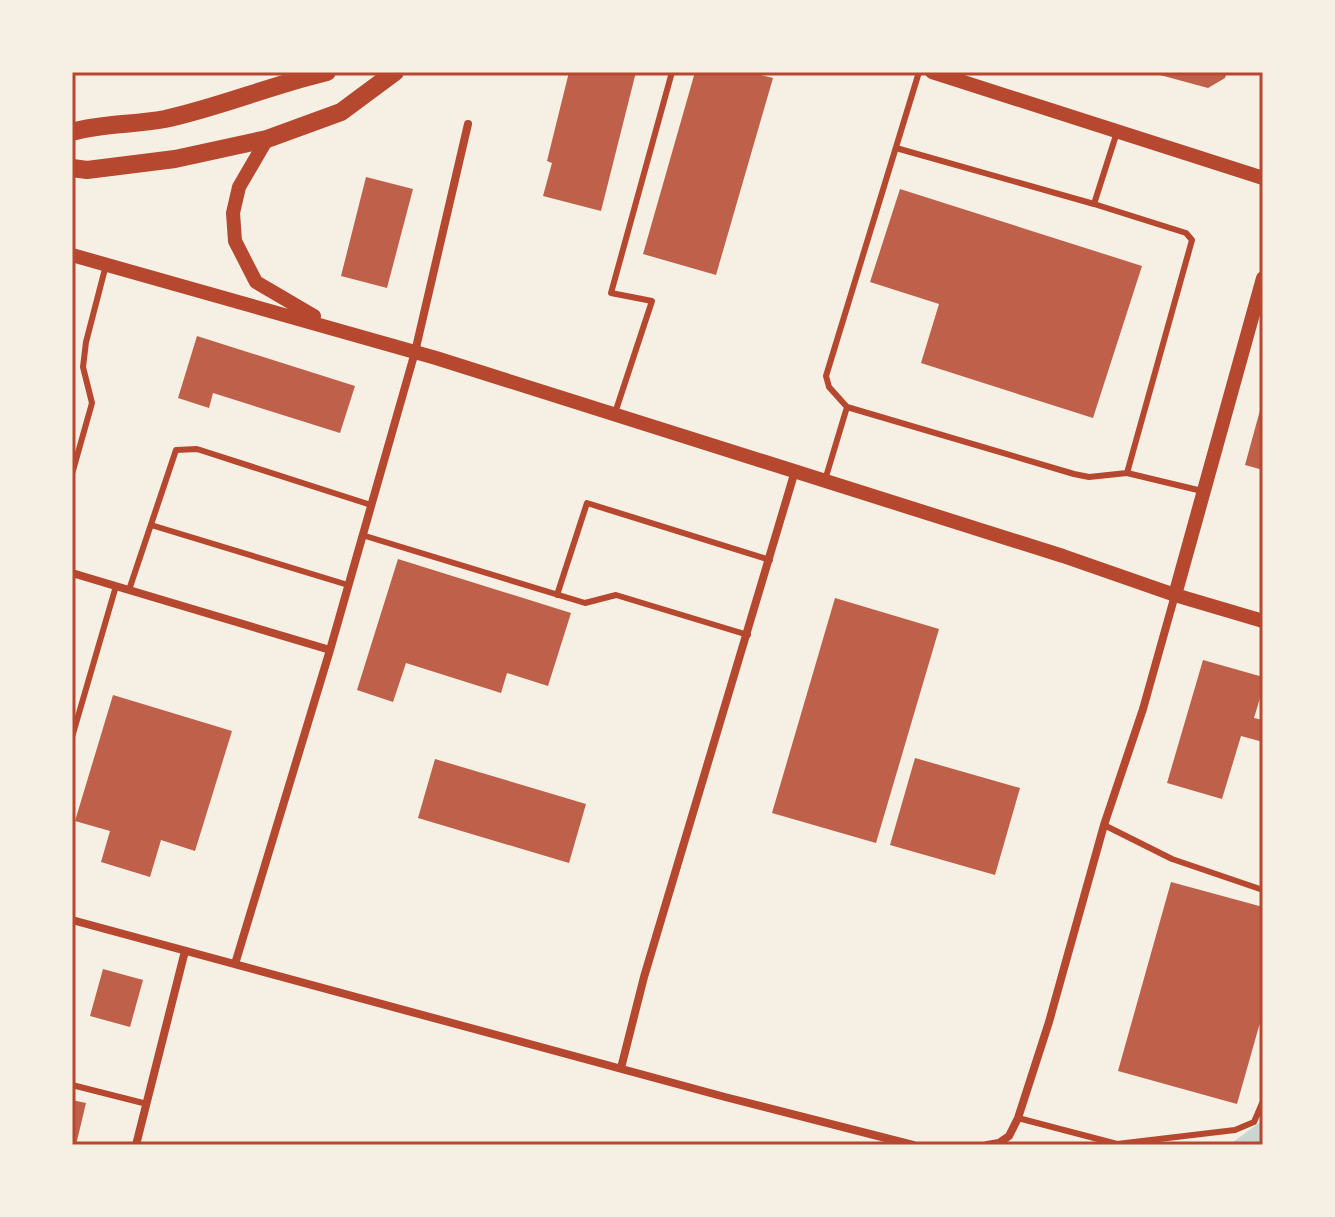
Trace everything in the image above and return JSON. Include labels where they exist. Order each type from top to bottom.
[{"type":"highway","points":[[72,132],[88,127],[163,119],[249,97],[327,72]]},
{"type":"highway","points":[[72,168],[87,170],[175,159],[267,139],[341,112],[395,72]]},
{"type":"street","points":[[932,72],[1263,178]]},
{"type":"street","points":[[235,964],[330,650],[415,352],[468,124]]},
{"type":"street","points":[[267,139],[239,187],[233,213],[235,241],[256,282],[331,327]]},
{"type":"street","points":[[72,255],[415,352],[795,470],[1263,621]]},
{"type":"street","points":[[987,1145],[999,1143],[1009,1136],[1018,1118],[1049,1022],[1104,825],[1143,709],[1263,278]]},
{"type":"street","points":[[621,1068],[644,977],[795,470]]},
{"type":"street","points":[[72,573],[330,650]]},
{"type":"street","points":[[72,920],[913,1145]]},
{"type":"street","points":[[136,1145],[185,951]]},
{"type":"lane","points":[[615,414],[652,301],[611,293],[672,72]]},
{"type":"lane","points":[[919,72],[826,376],[829,387],[847,407],[1074,474],[1089,477],[1127,473],[1202,491]]},
{"type":"lane","points":[[1094,204],[1117,132]]},
{"type":"lane","points":[[896,148],[1094,204],[1186,233],[1192,240],[1127,473]]},
{"type":"lane","points":[[72,474],[92,403],[83,367],[86,342],[106,265]]},
{"type":"lane","points":[[825,480],[847,407]]},
{"type":"lane","points":[[129,590],[176,450],[197,449],[371,505]]},
{"type":"lane","points":[[557,595],[587,503],[770,560]]},
{"type":"lane","points":[[151,525],[348,585]]},
{"type":"lane","points":[[362,535],[585,603],[616,595],[748,635]]},
{"type":"lane","points":[[72,737],[116,586]]},
{"type":"lane","points":[[1104,825],[1172,859],[1263,890]]},
{"type":"lane","points":[[72,1085],[147,1104]]},
{"type":"lane","points":[[1018,1118],[1117,1144],[1235,1130],[1254,1122],[1263,1101]]},
{"type":"shaded area","points":[[1263,1120],[1263,1145],[1228,1145],[1233,1142]]},
{"type":"building","points":[[569,72],[636,72],[601,211],[543,196],[552,163],[547,161]]},
{"type":"building","points":[[695,72],[750,72],[773,78],[716,275],[643,254]]},
{"type":"building","points":[[1149,72],[1227,72],[1225,78],[1208,88]]},
{"type":"building","points":[[366,177],[413,189],[387,288],[341,276]]},
{"type":"building","points":[[900,189],[1142,266],[1093,418],[921,363],[939,304],[870,282]]},
{"type":"building","points":[[197,336],[355,386],[340,433],[213,393],[209,408],[178,398]]},
{"type":"building","points":[[1263,403],[1263,470],[1245,465]]},
{"type":"building","points":[[398,559],[571,613],[548,686],[507,673],[501,693],[406,663],[393,702],[357,690]]},
{"type":"building","points":[[835,598],[939,629],[876,843],[772,813]]},
{"type":"building","points":[[1203,660],[1263,677],[1254,718],[1263,720],[1263,742],[1241,736],[1222,799],[1167,783]]},
{"type":"building","points":[[113,695],[232,731],[195,851],[161,840],[150,877],[101,862],[110,831],[75,821]]},
{"type":"building","points":[[915,758],[1020,788],[995,875],[890,845]]},
{"type":"building","points":[[435,759],[586,804],[569,863],[418,818]]},
{"type":"building","points":[[1171,882],[1263,907],[1263,1012],[1237,1104],[1118,1071]]},
{"type":"building","points":[[103,969],[143,980],[130,1027],[90,1016]]},
{"type":"building","points":[[72,1100],[86,1103],[76,1145],[72,1145]]}]
